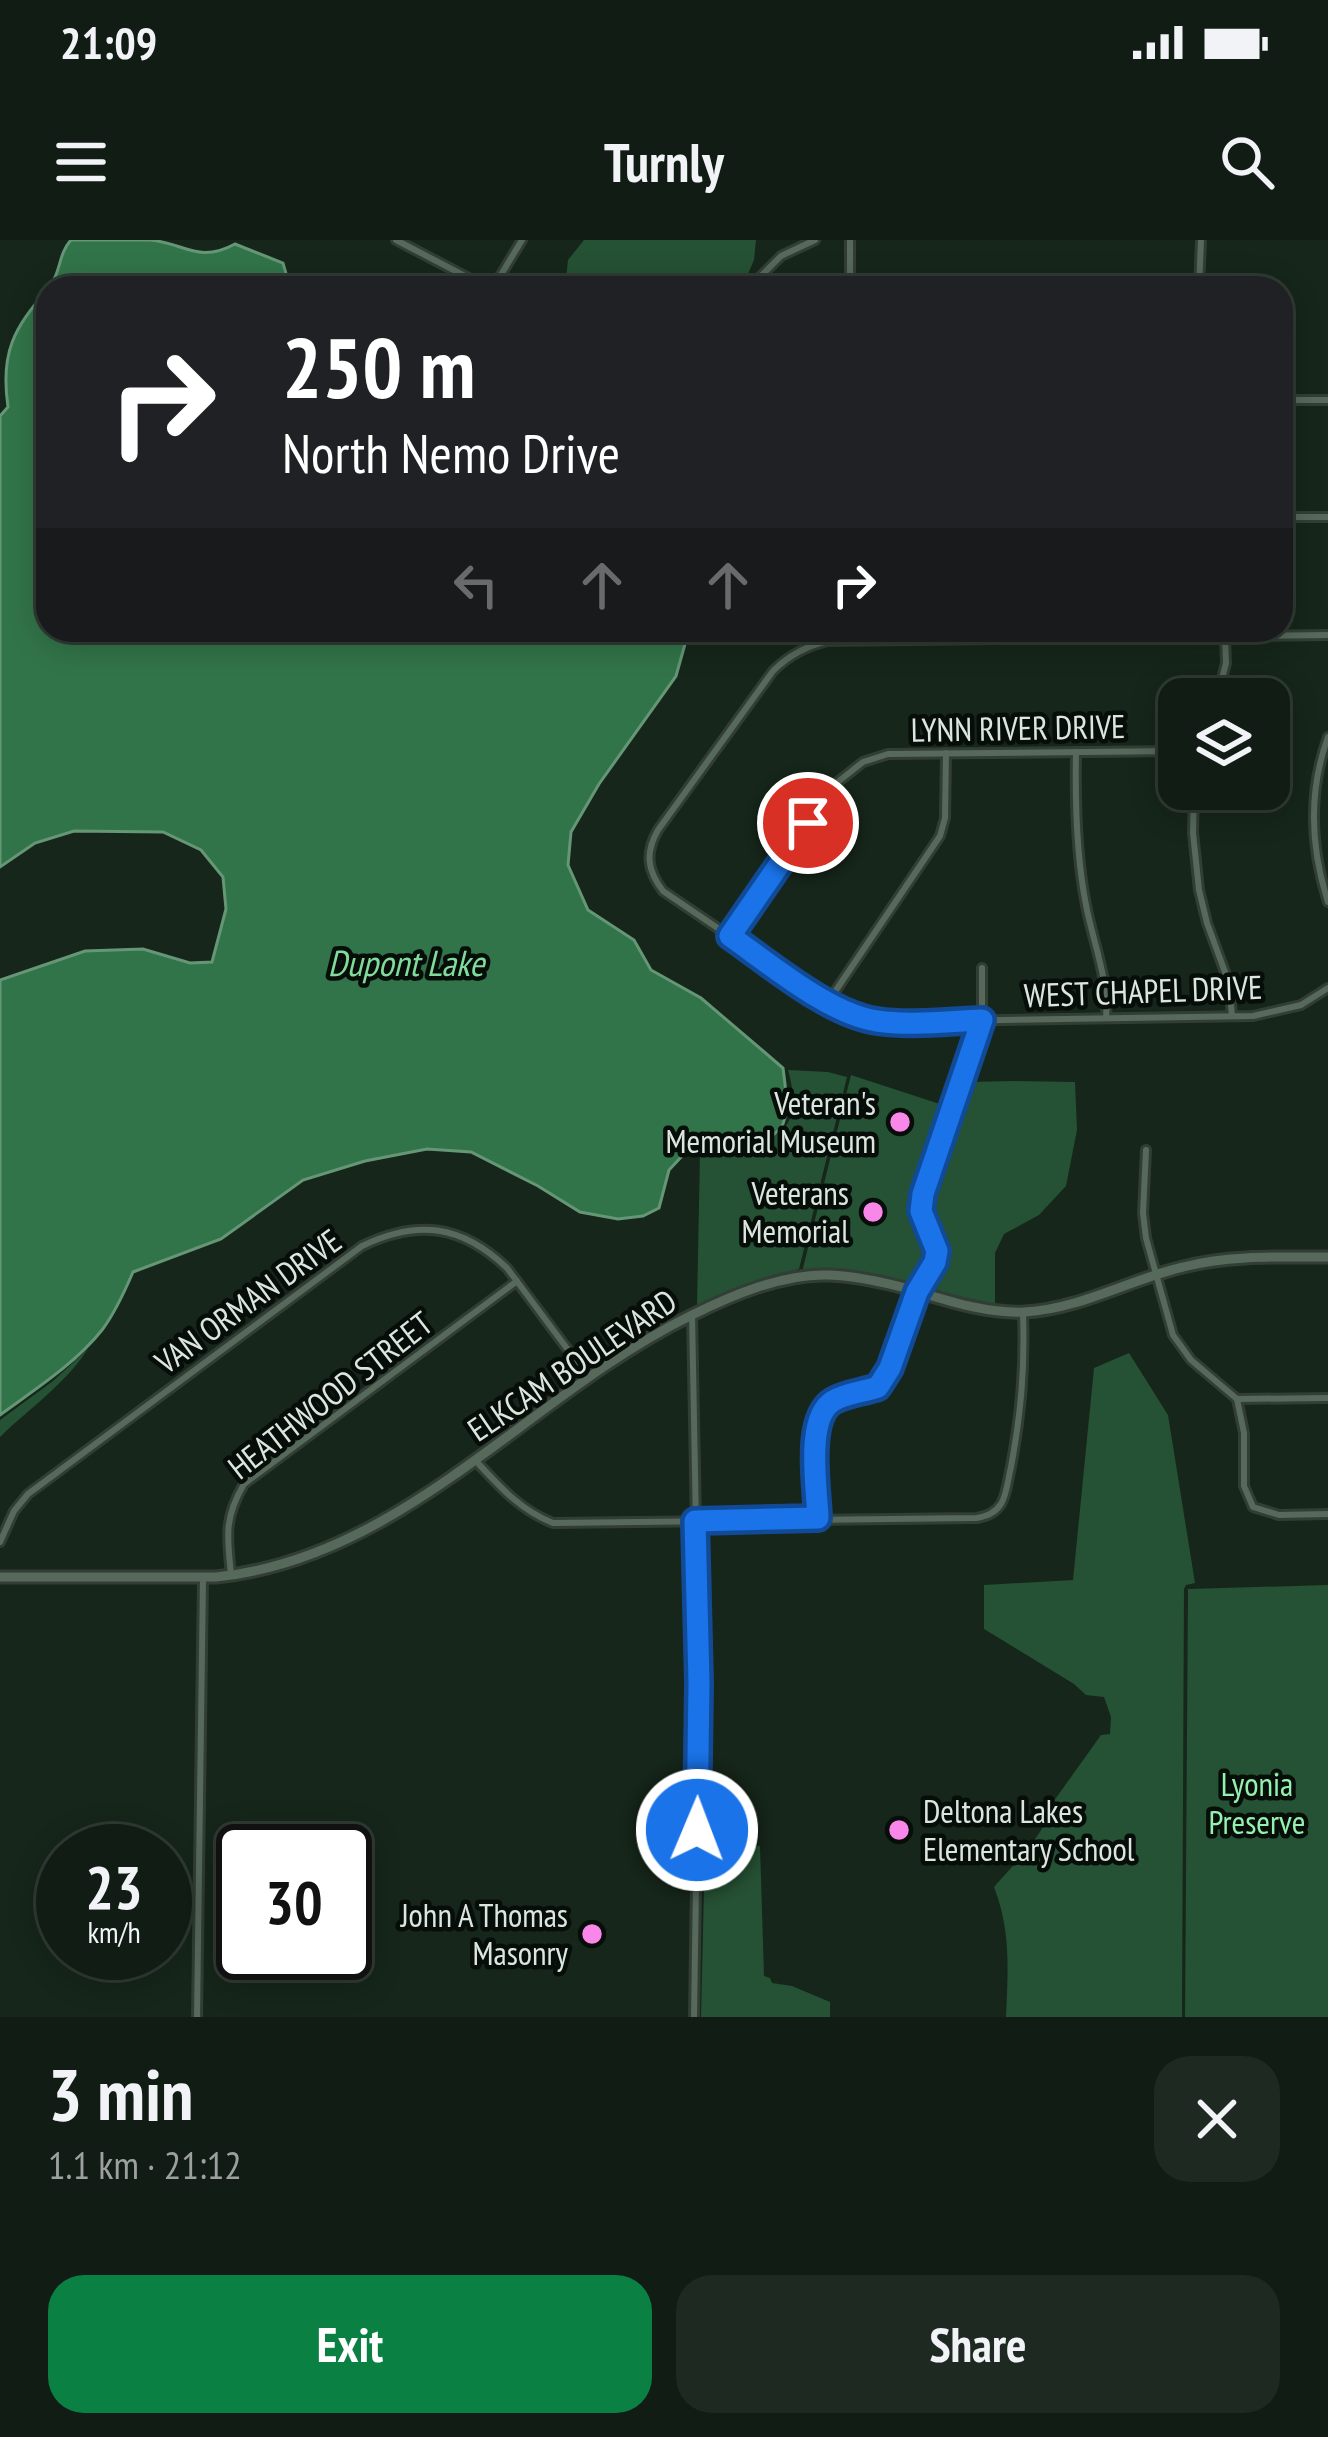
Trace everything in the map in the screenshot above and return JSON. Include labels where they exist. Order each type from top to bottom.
[{"type":"street","points":[[396,240],[467,276]]},
{"type":"street","points":[[499,276],[522,240]]},
{"type":"street","points":[[761,276],[781,256],[815,240]]},
{"type":"street","points":[[850,240],[850,276]]},
{"type":"street","points":[[1200,276],[1201,240]]},
{"type":"street","points":[[1293,400],[1328,400]]},
{"type":"street","points":[[1293,517],[1328,517]]},
{"type":"street","points":[[1293,635],[1328,635]]},
{"type":"street","name":"WEST CHAPEL DRIVE","points":[[820,642],[784,660],[773,671],[658,830],[649,864],[663,891],[828,1003],[850,1015],[880,1022],[1253,1016],[1301,1005],[1328,988]]},
{"type":"street","points":[[1222,678],[1225,642]]},
{"type":"street","points":[[1328,737],[1312,817],[1318,870],[1328,902]]},
{"type":"street","name":"LYNN RIVER DRIVE","points":[[730,936],[834,785],[863,762],[888,754],[1158,751]]},
{"type":"street","points":[[1076,752],[1078,848],[1085,903],[1104,980],[1106,1018]]},
{"type":"street","points":[[828,1003],[940,836],[945,818],[946,753]]},
{"type":"street","points":[[1317,776],[1328,778]]},
{"type":"street","points":[[1193,810],[1199,890],[1229,983],[1232,1016]]},
{"type":"street","points":[[818,1518],[815,1442],[820,1411],[844,1396],[878,1387],[937,1251],[921,1211],[923,1194],[982,1020],[982,968]]},
{"type":"street","points":[[1145,1150],[1143,1213],[1174,1335],[1191,1360],[1237,1399],[1244,1433],[1244,1486],[1253,1507],[1279,1515],[1328,1514]]},
{"type":"street","name":"VAN ORMAN DRIVE","points":[[0,1542],[28,1494],[362,1246],[384,1235],[430,1229],[456,1234],[491,1252],[589,1378]]},
{"type":"street","name":"ELKCAM BOULEVARD","points":[[0,1576],[203,1578],[285,1565],[343,1543],[476,1461],[589,1378],[692,1314],[789,1279],[826,1274],[884,1282],[973,1307],[1023,1312],[1183,1266],[1252,1258],[1328,1257]]},
{"type":"street","name":"HEATHWOOD STREET","points":[[232,1576],[226,1533],[230,1507],[244,1484],[518,1281]]},
{"type":"street","points":[[476,1461],[520,1506],[553,1523],[989,1515],[1006,1491],[1021,1415],[1023,1312]]},
{"type":"street","points":[[692,1314],[699,1683],[694,2017]]},
{"type":"street","points":[[1237,1399],[1328,1397]]},
{"type":"street","points":[[196,2017],[203,1578]]},
{"type":"green space","points":[[584,240],[756,240],[747,276],[566,276],[568,260]]},
{"type":"green space","points":[[788,1070],[847,1077],[799,1269],[697,1305],[700,1153],[759,1142],[785,1127],[792,1114],[793,1095]]},
{"type":"green space","points":[[851,1075],[949,1107],[918,1202],[933,1247],[918,1283],[802,1272]]},
{"type":"green space","points":[[966,1082],[1075,1082],[1077,1130],[1066,1186],[1039,1215],[1004,1234],[995,1253],[995,1304],[925,1289],[939,1261],[928,1195]]},
{"type":"green space","points":[[88,1349],[58,1385],[0,1437],[0,1420]]},
{"type":"green space","points":[[1129,1353],[1168,1415],[1195,1583],[1184,1589],[1182,2017],[1006,2017],[1006,1935],[994,1887],[1036,1837],[1051,1805],[1101,1735],[1110,1734],[1111,1717],[1104,1697],[1086,1695],[984,1629],[984,1585],[1073,1580],[1094,1368]]},
{"type":"green space","name":"Lyonia Preserve","points":[[1328,1585],[1328,2017],[1185,2017],[1188,1589]]},
{"type":"green space","points":[[705,1844],[760,1846],[764,1976],[830,2002],[830,2017],[701,2017]]},
{"type":"water","points":[[71,240],[150,240],[201,252],[235,244],[283,263],[287,276],[56,276]]},
{"type":"water","name":"Dupont Lake","points":[[36,304],[36,642],[686,642],[676,676],[571,832],[568,865],[588,910],[634,940],[651,970],[701,998],[783,1068],[788,1108],[782,1127],[773,1135],[710,1139],[685,1153],[669,1170],[659,1208],[618,1219],[580,1212],[471,1152],[427,1149],[303,1180],[221,1239],[133,1272],[111,1317],[91,1342],[0,1415],[0,980],[85,951],[143,949],[190,963],[212,962],[226,909],[223,877],[201,850],[163,832],[74,831],[35,843],[0,867],[0,416],[8,407],[8,356]]},
{"type":"place","name":"Veteran's Memorial Museum","points":[[900,1122]]},
{"type":"place","name":"Veterans Memorial","points":[[873,1212]]},
{"type":"place","name":"Deltona Lakes Elementary School","points":[[899,1830]]},
{"type":"place","name":"John A Thomas Masonry","points":[[592,1934]]},
{"type":"route","points":[[697,1830],[695,1521],[818,1518],[815,1442],[820,1411],[844,1396],[878,1387],[890,1368],[917,1292],[935,1262],[937,1251],[921,1211],[923,1194],[982,1020],[880,1022],[850,1015],[730,936],[808,823]]}]
